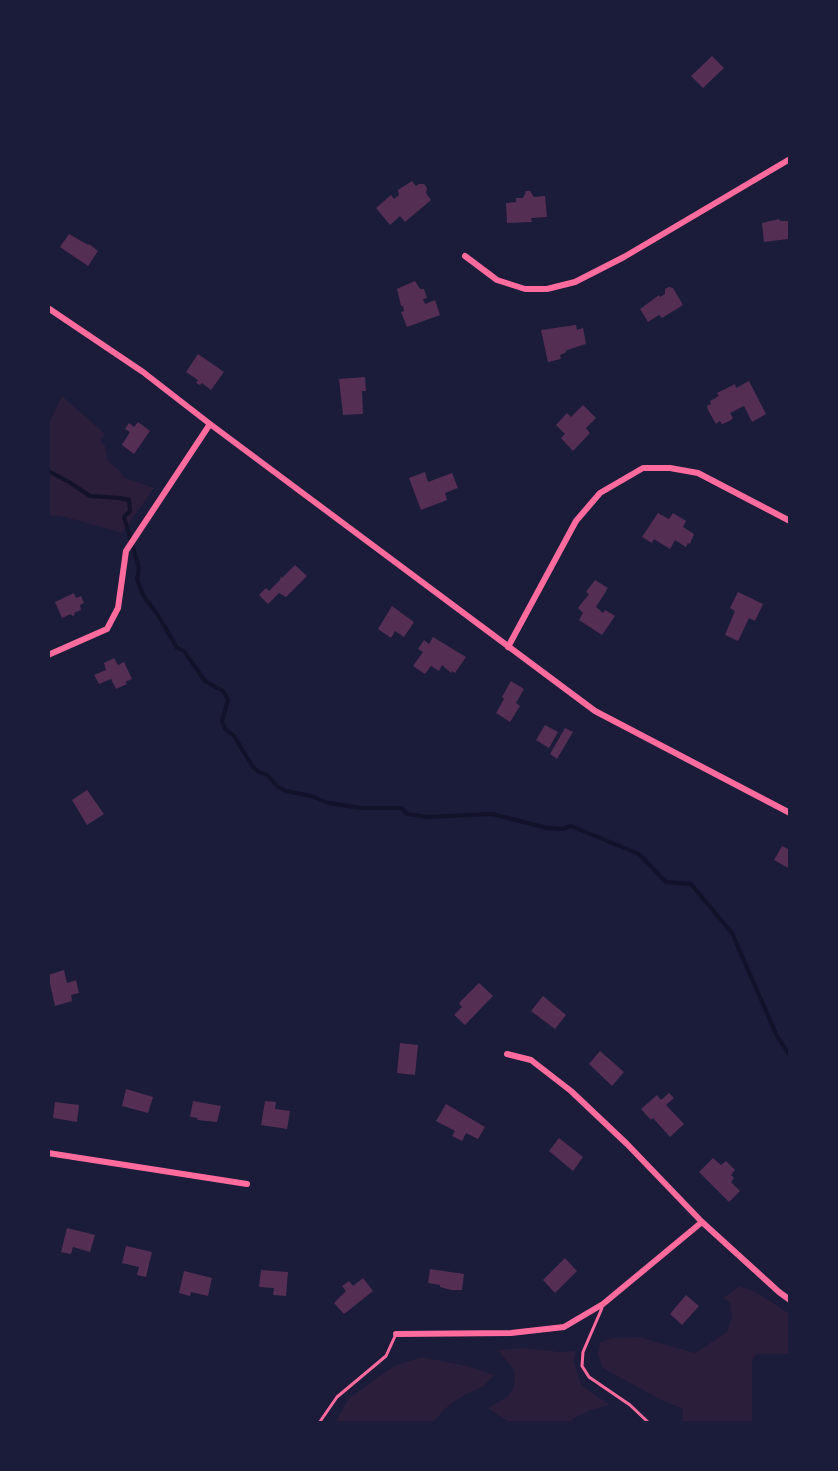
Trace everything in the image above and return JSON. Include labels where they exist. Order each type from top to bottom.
[{"type":"street","points":[[465,256],[497,280],[525,289],[547,289],[575,282],[790,159]]},
{"type":"street","points":[[48,308],[143,372],[595,711],[790,813]]},
{"type":"street","points":[[48,655],[107,629],[118,608],[126,551],[210,424]]},
{"type":"street","points":[[508,647],[576,521],[600,493],[643,468],[670,468],[698,473],[790,521]]},
{"type":"street","points":[[507,1054],[531,1060],[571,1091],[702,1222],[790,1300]]},
{"type":"street","points":[[48,1153],[247,1184]]},
{"type":"street","points":[[396,1334],[511,1333],[564,1327],[603,1304],[702,1222]]},
{"type":"lane","points":[[603,1304],[583,1352],[582,1366],[589,1377],[630,1405],[649,1423]]},
{"type":"lane","points":[[319,1423],[337,1397],[386,1356],[396,1334]]},
{"type":"shaded area","points":[[62,396],[105,434],[100,440],[105,446],[108,461],[125,478],[154,488],[122,533],[48,515],[48,425]]},
{"type":"shaded area","points":[[740,1286],[756,1292],[790,1314],[790,1354],[762,1354],[752,1360],[752,1420],[758,1423],[682,1423],[683,1409],[603,1368],[598,1354],[600,1342],[612,1338],[639,1337],[695,1353],[727,1332],[732,1317],[730,1303],[723,1298]]},
{"type":"shaded area","points":[[498,1350],[576,1351],[574,1362],[581,1385],[610,1405],[590,1410],[571,1423],[511,1423],[501,1417],[488,1408],[507,1397],[515,1379],[514,1370]]},
{"type":"shaded area","points":[[422,1357],[495,1375],[482,1387],[448,1406],[432,1423],[335,1423],[349,1398],[394,1366]]},
{"type":"building","points":[[712,56],[724,68],[703,88],[691,76]]},
{"type":"building","points":[[412,181],[416,186],[424,184],[431,200],[405,222],[400,216],[390,225],[376,208],[391,195],[394,199],[399,195],[398,190]]},
{"type":"building","points":[[526,191],[534,197],[545,196],[547,217],[531,218],[532,222],[507,223],[506,203],[523,198]]},
{"type":"building","points":[[779,219],[790,221],[790,237],[764,242],[762,223]]},
{"type":"building","points":[[69,234],[98,251],[88,266],[60,247]]},
{"type":"building","points":[[415,281],[420,289],[424,289],[425,304],[435,300],[440,315],[407,327],[397,289]]},
{"type":"building","points":[[673,288],[683,305],[662,318],[659,315],[648,322],[640,309],[665,294],[665,289]]},
{"type":"building","points":[[576,325],[577,330],[583,328],[586,344],[567,350],[560,355],[561,359],[548,362],[541,330]]},
{"type":"building","points":[[198,354],[224,372],[211,390],[202,383],[196,383],[198,380],[186,372]]},
{"type":"building","points":[[365,377],[363,414],[343,415],[339,379]]},
{"type":"building","points":[[749,381],[766,414],[752,422],[744,406],[730,413],[731,420],[716,424],[708,410],[710,401],[719,396],[717,393]]},
{"type":"building","points":[[583,405],[596,418],[586,428],[590,433],[573,451],[561,438],[565,434],[556,425],[567,413],[571,417]]},
{"type":"building","points":[[138,422],[150,431],[134,454],[122,445],[130,432],[125,429],[129,423],[134,427]]},
{"type":"building","points":[[425,472],[428,482],[452,473],[458,488],[445,493],[447,500],[421,510],[409,478]]},
{"type":"building","points":[[658,513],[669,519],[673,513],[686,521],[683,527],[694,534],[690,544],[686,547],[675,540],[670,549],[654,539],[652,543],[642,537]]},
{"type":"building","points":[[295,565],[307,576],[286,597],[279,593],[268,604],[259,595],[266,588],[269,591]]},
{"type":"building","points":[[595,580],[608,588],[596,607],[603,613],[605,610],[615,616],[602,635],[579,620],[583,613],[578,608]]},
{"type":"building","points":[[738,592],[763,604],[755,621],[749,618],[738,641],[725,635],[735,611],[730,608]]},
{"type":"building","points":[[74,593],[76,598],[81,596],[84,603],[80,605],[81,610],[62,618],[55,602]]},
{"type":"building","points":[[392,606],[414,622],[404,637],[395,631],[391,638],[378,629]]},
{"type":"building","points":[[433,637],[466,657],[455,673],[442,665],[439,671],[431,666],[425,674],[413,666],[423,652],[418,649],[424,640],[429,644]]},
{"type":"building","points":[[114,658],[118,665],[124,662],[132,679],[116,689],[111,679],[99,684],[94,675],[106,670],[104,663]]},
{"type":"building","points":[[511,681],[524,689],[516,703],[520,706],[510,722],[496,713]]},
{"type":"building","points":[[545,725],[558,732],[549,748],[536,740]]},
{"type":"building","points":[[565,728],[573,732],[557,759],[550,754]]},
{"type":"building","points":[[87,790],[104,814],[87,825],[72,800]]},
{"type":"building","points":[[782,846],[790,850],[790,869],[774,860]]},
{"type":"building","points":[[64,970],[67,983],[76,980],[79,993],[71,995],[72,1001],[55,1006],[48,975]]},
{"type":"building","points":[[479,983],[493,996],[465,1025],[454,1015],[462,1007],[459,1003]]},
{"type":"building","points":[[543,996],[566,1015],[555,1029],[531,1011]]},
{"type":"building","points":[[400,1043],[418,1045],[415,1075],[397,1073]]},
{"type":"building","points":[[600,1051],[624,1072],[612,1086],[589,1064]]},
{"type":"building","points":[[126,1089],[153,1097],[148,1113],[122,1106]]},
{"type":"building","points":[[669,1093],[674,1098],[666,1105],[684,1124],[670,1137],[641,1109],[657,1095],[661,1100]]},
{"type":"building","points":[[193,1101],[221,1106],[217,1122],[190,1117]]},
{"type":"building","points":[[265,1101],[276,1102],[275,1109],[290,1111],[287,1129],[261,1125]]},
{"type":"building","points":[[55,1102],[79,1105],[77,1122],[53,1118]]},
{"type":"building","points":[[446,1104],[485,1127],[478,1139],[466,1133],[462,1141],[452,1136],[455,1131],[436,1121]]},
{"type":"building","points":[[559,1138],[583,1157],[573,1171],[549,1151]]},
{"type":"building","points":[[713,1158],[721,1165],[726,1161],[735,1170],[731,1182],[740,1191],[729,1202],[699,1172]]},
{"type":"building","points":[[67,1228],[95,1235],[90,1252],[73,1247],[71,1254],[61,1252]]},
{"type":"building","points":[[126,1246],[152,1252],[146,1277],[137,1275],[139,1267],[122,1263]]},
{"type":"building","points":[[565,1258],[577,1271],[555,1293],[543,1280]]},
{"type":"building","points":[[430,1269],[464,1274],[462,1290],[428,1283]]},
{"type":"building","points":[[261,1270],[288,1272],[286,1296],[273,1295],[274,1288],[259,1287]]},
{"type":"building","points":[[184,1271],[212,1278],[208,1296],[179,1293]]},
{"type":"building","points":[[363,1278],[373,1291],[344,1314],[334,1303],[346,1291],[342,1286],[349,1281],[353,1286]]},
{"type":"building","points":[[686,1295],[699,1306],[682,1325],[670,1314]]},
{"type":"waterway","points":[[48,471],[90,496],[129,500],[130,511],[124,517],[139,568],[137,579],[143,595],[177,648],[184,651],[205,681],[223,691],[228,700],[222,721],[225,729],[234,736],[253,767],[267,775],[278,787],[328,803],[361,808],[402,808],[407,814],[428,817],[492,814],[547,828],[571,826],[639,854],[666,882],[691,884],[732,933],[776,1034],[790,1056]]}]
